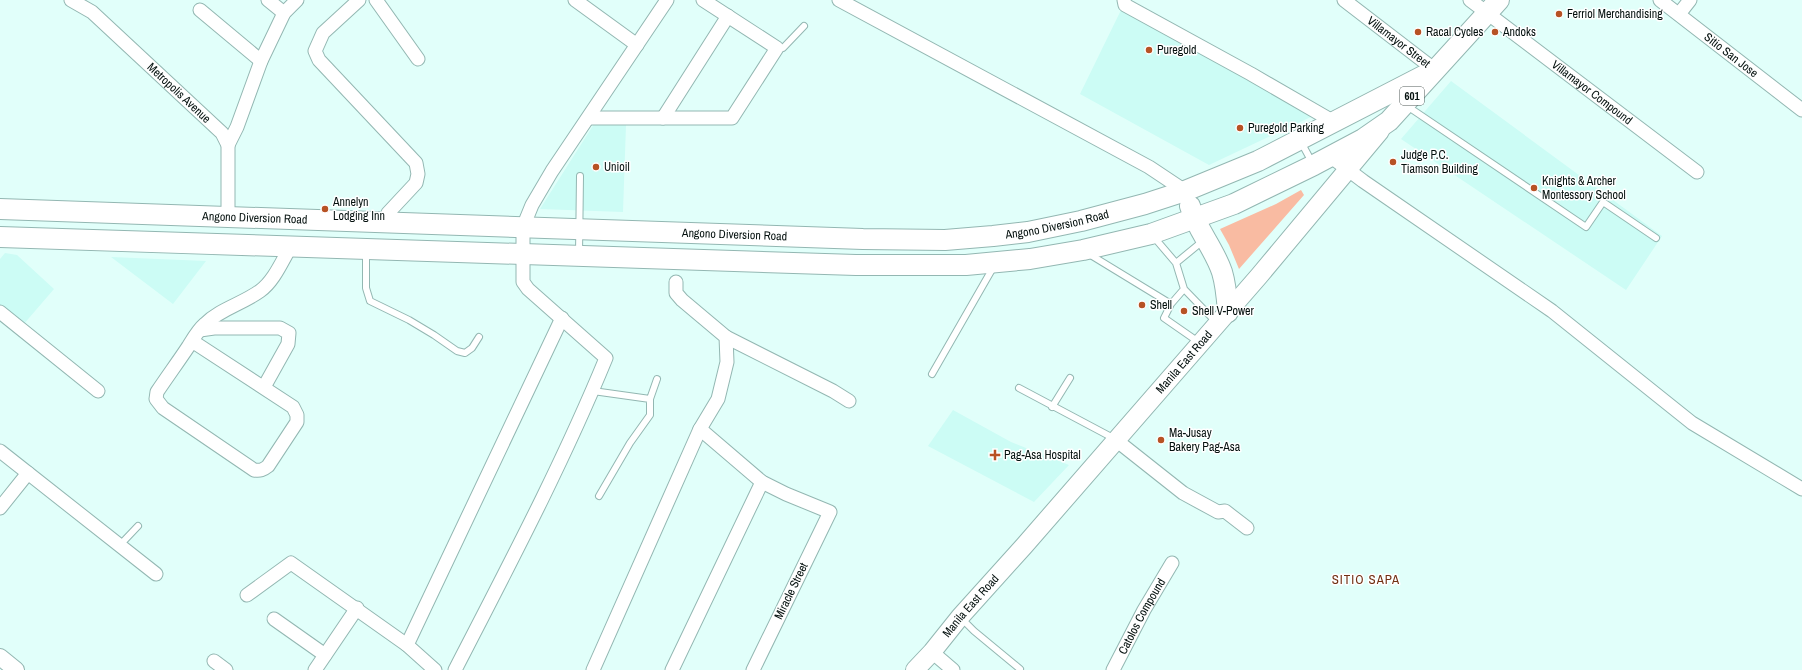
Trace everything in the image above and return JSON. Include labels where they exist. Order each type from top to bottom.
[{"type":"main road","name":"Manila East Road","points":[[915,670],[1200,343],[1388,121],[1493,7]]},
{"type":"main road","name":"Angono Diversion Road","points":[[0,209],[901,240],[945,240],[993,236],[1028,232],[1082,221],[1185,191],[1258,161],[1435,70]]},
{"type":"main road","points":[[0,237],[856,265],[941,266],[995,263],[1083,250],[1151,234],[1194,219],[1240,201],[1322,161],[1363,139],[1388,121]]},
{"type":"main road","points":[[1185,191],[1194,219],[1213,251],[1222,273],[1222,317]]},
{"type":"main road","points":[[92,240],[93,212]]},
{"type":"main road","points":[[366,249],[376,222]]},
{"type":"main road","points":[[993,236],[995,263]]},
{"type":"street","name":"Metropolis Avenue","points":[[71,0],[92,12],[222,133],[228,145]]},
{"type":"street","points":[[268,0],[284,13]]},
{"type":"street","points":[[228,216],[228,145],[237,127],[261,61],[284,13],[297,0]]},
{"type":"street","points":[[358,0],[323,33],[315,51],[320,60],[416,163],[418,174],[416,183],[388,213],[376,222]]},
{"type":"street","points":[[376,0],[418,59]]},
{"type":"street","points":[[455,670],[523,538],[593,391],[606,358],[522,282],[523,227],[532,205],[549,177],[667,0]]},
{"type":"street","points":[[589,118],[732,118],[778,48],[703,0]]},
{"type":"street","points":[[839,0],[1149,167],[1185,191]]},
{"type":"street","points":[[1124,0],[1125,5],[1334,122]]},
{"type":"street","name":"Villamayor Street","points":[[1344,0],[1435,70]]},
{"type":"street","points":[[1470,0],[1493,7]]},
{"type":"street","name":"Sitio San Jose","points":[[1660,0],[1802,110]]},
{"type":"street","points":[[1679,14],[1690,0]]},
{"type":"street","points":[[583,2],[637,44]]},
{"type":"street","name":"Villamayor Compound","points":[[1493,7],[1697,172]]},
{"type":"street","points":[[200,10],[261,61]]},
{"type":"street","points":[[663,118],[728,16]]},
{"type":"street","points":[[1322,161],[1347,170],[1552,311],[1692,423],[1802,489]]},
{"type":"street","points":[[192,341],[293,407],[297,416],[297,422],[268,466],[260,471],[248,466],[163,408],[156,399],[157,392],[192,341],[200,330],[216,316],[262,290],[275,273],[291,246]]},
{"type":"street","points":[[676,282],[676,293],[682,300],[726,337],[833,391],[849,401]]},
{"type":"street","points":[[0,312],[98,391]]},
{"type":"street","points":[[407,645],[562,318]]},
{"type":"street","points":[[200,330],[214,328],[280,328],[289,333],[288,344],[264,387]]},
{"type":"street","points":[[593,670],[700,429],[718,399],[727,362],[726,337]]},
{"type":"street","points":[[672,670],[762,482],[700,429]]},
{"type":"street","points":[[1116,440],[1183,493],[1218,512],[1225,511],[1248,528]]},
{"type":"street","points":[[0,451],[156,574]]},
{"type":"street","points":[[0,508],[28,473]]},
{"type":"street","name":"Miracle Street","points":[[753,670],[830,512],[786,494],[762,482]]},
{"type":"street","points":[[247,594],[291,563],[357,608],[407,645],[435,670]]},
{"type":"street","name":"Catolos Compound","points":[[1113,670],[1144,610],[1172,563]]},
{"type":"street","points":[[315,670],[357,608]]},
{"type":"street","points":[[274,619],[325,655]]},
{"type":"street","points":[[932,652],[953,670]]},
{"type":"street","points":[[0,657],[16,670]]},
{"type":"street","points":[[214,661],[226,670]]},
{"type":"lane","points":[[778,48],[783,48],[804,26]]},
{"type":"lane","points":[[1404,104],[1586,227],[1603,202],[1656,238]]},
{"type":"lane","points":[[1300,139],[1322,161]]},
{"type":"lane","points":[[578,256],[580,176]]},
{"type":"lane","points":[[1151,234],[1176,263],[1184,289],[1222,317]]},
{"type":"lane","points":[[1176,263],[1205,239]]},
{"type":"lane","points":[[366,249],[366,288],[370,301],[409,320],[457,351],[465,353],[472,348],[479,337]]},
{"type":"lane","points":[[1083,250],[1171,304]]},
{"type":"lane","points":[[932,374],[995,263]]},
{"type":"lane","points":[[1184,289],[1171,304],[1164,318],[1200,343]]},
{"type":"lane","points":[[1052,407],[1070,378]]},
{"type":"lane","points":[[599,496],[630,443],[650,414],[650,400],[657,379]]},
{"type":"lane","points":[[1019,388],[1116,440]]},
{"type":"lane","points":[[593,391],[650,400]]},
{"type":"lane","points":[[119,546],[138,526]]},
{"type":"lane","points":[[960,617],[974,631],[1020,669]]},
{"type":"shaded area","name":"Puregold","points":[[1122,8],[1313,116],[1209,165],[1080,94]]},
{"type":"shaded area","name":"Knights & Archer Montessory School","points":[[1451,81],[1662,236],[1626,290],[1401,139]]},
{"type":"shaded area","name":"Unioil","points":[[594,124],[626,125],[623,212],[540,209]]},
{"type":"shaded area","points":[[1301,190],[1304,195],[1239,269],[1229,245],[1220,229],[1276,204]]},
{"type":"shaded area","points":[[5,253],[17,255],[54,289],[23,325],[0,306],[0,259]]},
{"type":"shaded area","points":[[111,257],[206,261],[173,304]]},
{"type":"shaded area","name":"Pag-Asa Hospital","points":[[953,410],[1011,442],[1069,465],[1034,502],[928,446]]},
{"type":"place","name":"Ferriol Merchandising","points":[[1559,14]]},
{"type":"place","name":"Racal Cycles","points":[[1418,32]]},
{"type":"place","name":"Andoks","points":[[1495,32]]},
{"type":"place","name":"Puregold","points":[[1149,50]]},
{"type":"place","name":"Puregold Parking","points":[[1240,128]]},
{"type":"place","name":"Judge P.C. Tiamson Building","points":[[1393,162]]},
{"type":"place","name":"Unioil","points":[[596,167]]},
{"type":"place","name":"Knights & Archer Montessory School","points":[[1534,188]]},
{"type":"place","name":"Annelyn Lodging Inn","points":[[325,209]]},
{"type":"place","name":"Shell","points":[[1142,305]]},
{"type":"place","name":"Shell V-Power","points":[[1184,311]]},
{"type":"place","name":"Ma-Jusay Bakery Pag-Asa","points":[[1161,440]]},
{"type":"place","name":"Pag-Asa Hospital","points":[[995,455]]},
{"type":"district","name":"SITIO SAPA","points":[[1366,579]]}]
